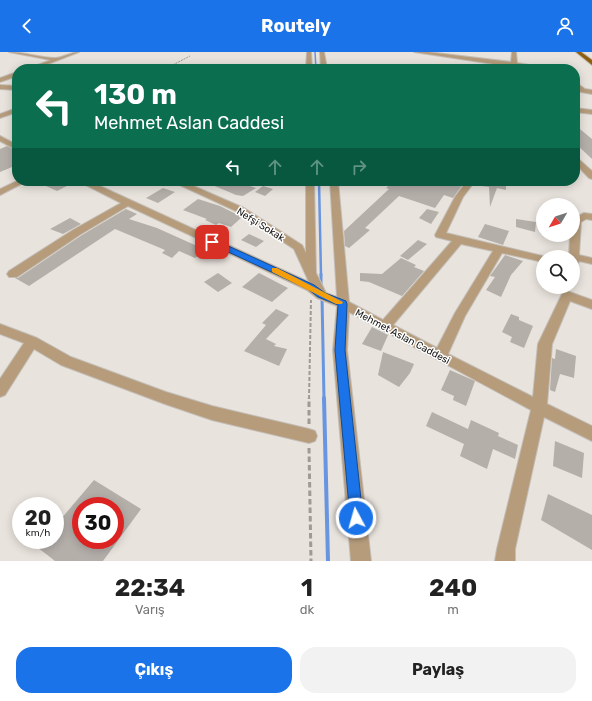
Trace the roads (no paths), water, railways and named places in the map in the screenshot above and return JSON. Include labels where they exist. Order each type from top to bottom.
[{"type":"main road","points":[[578,52],[592,63]]},
{"type":"main road","points":[[586,52],[592,56]]},
{"type":"street","points":[[11,52],[58,59]]},
{"type":"street","points":[[44,64],[77,52]]},
{"type":"street","points":[[309,52],[309,64]]},
{"type":"street","points":[[322,52],[323,64]]},
{"type":"street","points":[[416,52],[495,64]]},
{"type":"street","points":[[512,64],[514,52]]},
{"type":"street","points":[[0,80],[12,76]]},
{"type":"street","points":[[0,87],[12,88]]},
{"type":"street","points":[[580,88],[583,91],[592,92]]},
{"type":"street","points":[[580,111],[592,112]]},
{"type":"street","points":[[0,116],[12,112]]},
{"type":"street","points":[[0,138],[12,145]]},
{"type":"street","points":[[580,163],[592,176]]},
{"type":"street","points":[[0,192],[13,186]]},
{"type":"street","name":"Mehmet Aslan Caddesi","points":[[92,186],[311,287],[322,295],[592,434]]},
{"type":"street","name":"Nefşi Sokak","points":[[186,186],[241,210],[298,247],[322,295]]},
{"type":"street","points":[[310,186],[312,274]]},
{"type":"street","points":[[334,186],[342,304],[340,350],[361,561]]},
{"type":"street","points":[[467,186],[459,197],[440,235],[536,257]]},
{"type":"street","points":[[13,274],[127,203]]},
{"type":"street","points":[[575,250],[576,221],[584,216],[592,217]]},
{"type":"street","points":[[384,326],[459,240]]},
{"type":"street","points":[[440,356],[459,316],[500,248]]},
{"type":"street","points":[[580,261],[592,261]]},
{"type":"street","points":[[505,561],[506,549],[539,408],[545,344],[567,294]]},
{"type":"street","points":[[573,294],[592,305]]},
{"type":"street","points":[[0,329],[32,341],[66,361],[165,398],[212,413],[308,436]]},
{"type":"street","points":[[0,391],[32,341]]},
{"type":"waterway","points":[[315,52],[316,64]]},
{"type":"waterway","points":[[319,186],[321,275]]},
{"type":"waterway","points":[[321,275],[321,287]]},
{"type":"waterway","points":[[322,297],[324,399]]},
{"type":"waterway","points":[[324,398],[328,561]]}]
